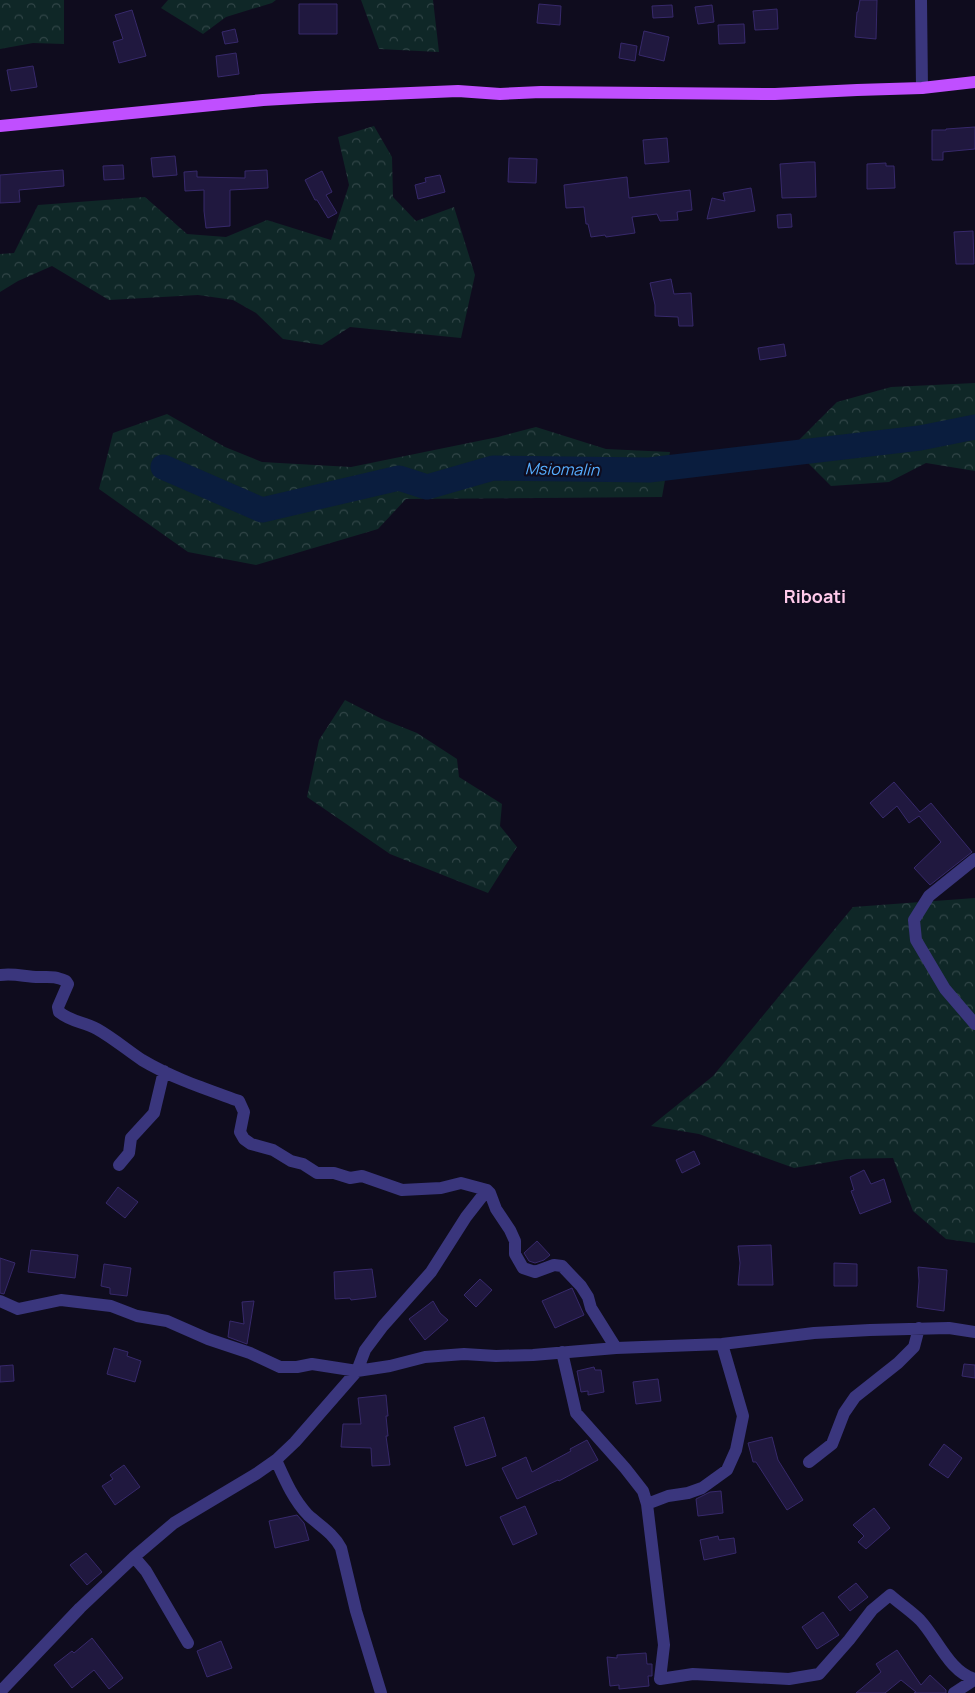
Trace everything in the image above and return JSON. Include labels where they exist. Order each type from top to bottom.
[{"type":"main road","points":[[0,126],[263,100],[448,91],[500,94],[550,92],[774,94],[922,88],[975,82]]},
{"type":"street","points":[[921,0],[922,88]]},
{"type":"street","points":[[975,859],[929,896],[914,920],[916,940],[946,990],[975,1024]]},
{"type":"street","points":[[0,975],[14,973],[38,977],[55,976],[66,981],[68,984],[58,1007],[59,1012],[73,1021],[95,1028],[141,1059],[164,1071],[187,1082],[239,1101],[244,1112],[240,1132],[244,1139],[252,1144],[273,1150],[317,1173],[334,1173],[350,1178],[362,1176],[402,1190],[441,1188],[461,1182],[487,1190],[496,1209],[510,1230],[515,1241],[515,1254],[523,1268],[535,1272],[554,1265],[562,1266],[582,1286],[591,1308],[616,1348]]},
{"type":"street","points":[[119,1165],[129,1153],[131,1138],[154,1114],[164,1071]]},
{"type":"street","points":[[0,1692],[80,1608],[134,1557],[174,1523],[276,1460],[317,1418],[357,1371],[365,1350],[383,1326],[431,1272],[466,1217],[487,1190]]},
{"type":"street","points":[[0,1301],[18,1309],[61,1300],[111,1306],[137,1316],[167,1321],[208,1339],[250,1353],[280,1367],[297,1367],[312,1364],[357,1371],[390,1366],[424,1357],[464,1354],[496,1356],[533,1355],[616,1348],[722,1344],[814,1333],[919,1328],[948,1328],[975,1332]]},
{"type":"street","points":[[809,1462],[832,1444],[844,1413],[855,1397],[898,1363],[914,1347],[919,1328]]},
{"type":"street","points":[[647,1504],[668,1496],[688,1493],[702,1488],[727,1470],[736,1450],[743,1416],[722,1344]]},
{"type":"street","points":[[562,1352],[576,1413],[643,1491],[647,1504],[664,1645],[660,1680],[692,1674],[789,1679],[819,1674],[872,1610],[890,1595],[921,1621],[953,1664],[964,1674],[975,1679]]},
{"type":"street","points":[[276,1460],[294,1497],[308,1515],[336,1539],[341,1548],[356,1611],[381,1693]]},
{"type":"street","points":[[134,1557],[146,1571],[188,1643]]},
{"type":"street","points":[[954,1693],[975,1679]]},
{"type":"green space","points":[[0,0],[64,0],[64,44],[33,43],[0,49]]},
{"type":"green space","points":[[168,0],[276,0],[272,3],[226,17],[203,34],[161,8]]},
{"type":"green space","points":[[361,0],[433,0],[439,52],[379,49]]},
{"type":"green space","points":[[374,126],[392,157],[393,197],[416,221],[454,207],[475,275],[461,338],[350,327],[322,345],[283,339],[256,313],[233,300],[198,295],[109,300],[52,266],[18,281],[0,292],[0,254],[14,253],[38,205],[145,197],[187,234],[226,237],[267,220],[331,240],[349,185],[338,137]]},
{"type":"green space","points":[[975,383],[975,471],[926,463],[889,482],[831,486],[792,447],[837,402],[891,387]]},
{"type":"green space","points":[[167,414],[225,447],[262,462],[351,467],[498,437],[536,427],[606,449],[670,452],[662,497],[406,499],[378,529],[256,565],[188,552],[99,489],[113,433]]},
{"type":"green space","points":[[345,700],[382,719],[417,733],[457,759],[459,777],[502,804],[500,826],[517,847],[488,893],[390,854],[307,797],[319,740]]},
{"type":"green space","points":[[975,898],[975,1243],[946,1239],[913,1211],[893,1158],[847,1159],[794,1168],[699,1134],[651,1126],[713,1076],[853,907]]},
{"type":"building","points":[[860,0],[877,0],[876,39],[855,37]]},
{"type":"building","points":[[299,4],[337,4],[337,34],[299,34]]},
{"type":"building","points":[[539,4],[561,6],[560,25],[537,23]]},
{"type":"building","points":[[672,5],[673,17],[653,18],[652,6]]},
{"type":"building","points":[[712,5],[714,22],[698,24],[695,7]]},
{"type":"building","points":[[777,9],[778,29],[755,30],[753,11]]},
{"type":"building","points":[[132,10],[146,56],[119,63],[113,42],[123,39],[115,15]]},
{"type":"building","points":[[744,24],[745,43],[719,44],[718,25]]},
{"type":"building","points":[[235,29],[238,42],[225,44],[222,32]]},
{"type":"building","points":[[644,31],[669,37],[664,61],[639,55]]},
{"type":"building","points":[[621,43],[637,46],[635,61],[619,58]]},
{"type":"building","points":[[236,53],[239,74],[218,77],[216,56]]},
{"type":"building","points":[[33,66],[37,87],[11,91],[7,70]]},
{"type":"building","points":[[975,127],[975,149],[943,152],[943,160],[932,160],[932,130]]},
{"type":"building","points":[[667,138],[669,162],[645,164],[643,140]]},
{"type":"building","points":[[175,156],[177,175],[153,177],[151,158]]},
{"type":"building","points":[[509,158],[537,159],[536,183],[508,182]]},
{"type":"building","points":[[815,162],[816,197],[782,198],[780,164]]},
{"type":"building","points":[[886,163],[886,166],[894,166],[895,188],[867,189],[867,164]]},
{"type":"building","points":[[123,165],[124,179],[104,180],[103,166]]},
{"type":"building","points":[[63,170],[64,186],[19,190],[20,202],[0,203],[0,175]]},
{"type":"building","points":[[267,170],[268,188],[230,190],[230,226],[206,228],[204,190],[185,191],[184,172],[197,171],[197,177],[245,178],[245,171]]},
{"type":"building","points":[[322,171],[332,192],[326,195],[337,213],[328,218],[317,200],[315,200],[305,180]]},
{"type":"building","points":[[440,175],[445,192],[418,199],[415,185],[426,182],[425,178]]},
{"type":"building","points":[[627,177],[629,198],[690,190],[692,210],[677,212],[678,220],[660,221],[657,214],[632,217],[635,233],[591,237],[588,224],[586,224],[584,207],[566,208],[564,185]]},
{"type":"building","points":[[751,188],[755,211],[707,219],[712,198],[725,201],[723,193]]},
{"type":"building","points":[[791,214],[792,227],[778,228],[777,215]]},
{"type":"building","points":[[973,231],[974,264],[956,264],[954,232]]},
{"type":"building","points":[[671,279],[674,294],[691,293],[693,326],[679,326],[678,317],[655,316],[655,305],[650,283]]},
{"type":"building","points":[[784,344],[786,356],[760,360],[758,348]]},
{"type":"building","points":[[894,782],[920,812],[931,803],[972,852],[930,885],[914,868],[941,842],[919,816],[909,823],[897,806],[883,818],[870,803]]},
{"type":"building","points":[[694,1151],[700,1164],[682,1173],[676,1160]]},
{"type":"building","points":[[864,1170],[871,1184],[884,1179],[891,1202],[860,1214],[851,1191],[854,1190],[850,1177]]},
{"type":"building","points":[[118,1187],[138,1202],[125,1218],[106,1203]]},
{"type":"building","points":[[537,1241],[550,1255],[544,1260],[535,1263],[529,1261],[524,1253]]},
{"type":"building","points":[[771,1245],[773,1285],[738,1285],[740,1263],[738,1246]]},
{"type":"building","points":[[31,1250],[78,1255],[75,1278],[28,1272]]},
{"type":"building","points":[[0,1258],[15,1263],[4,1294],[0,1293]]},
{"type":"building","points":[[834,1263],[857,1264],[857,1286],[834,1286]]},
{"type":"building","points":[[104,1264],[131,1268],[127,1296],[110,1294],[110,1288],[101,1286]]},
{"type":"building","points":[[918,1267],[947,1270],[944,1311],[917,1307]]},
{"type":"building","points":[[372,1269],[376,1297],[351,1300],[350,1298],[335,1299],[334,1272]]},
{"type":"building","points":[[480,1279],[492,1290],[476,1307],[464,1295]]},
{"type":"building","points":[[572,1288],[584,1315],[555,1328],[542,1301]]},
{"type":"building","points":[[254,1301],[247,1344],[228,1337],[230,1321],[244,1324],[242,1302]]},
{"type":"building","points":[[433,1301],[440,1313],[448,1320],[425,1340],[409,1319]]},
{"type":"building","points":[[114,1348],[128,1352],[127,1356],[141,1361],[135,1382],[107,1374]]},
{"type":"building","points":[[964,1364],[975,1365],[975,1378],[962,1376]]},
{"type":"building","points":[[13,1365],[14,1381],[0,1382],[0,1366]]},
{"type":"building","points":[[594,1367],[595,1370],[601,1370],[604,1392],[588,1395],[588,1391],[581,1392],[577,1371]]},
{"type":"building","points":[[658,1379],[661,1401],[636,1404],[633,1382]]},
{"type":"building","points":[[386,1395],[388,1436],[386,1436],[390,1465],[372,1466],[371,1448],[341,1447],[343,1424],[361,1424],[358,1398]]},
{"type":"building","points":[[484,1417],[496,1456],[466,1466],[454,1427]]},
{"type":"building","points":[[772,1437],[778,1460],[803,1500],[787,1510],[756,1462],[753,1462],[748,1443]]},
{"type":"building","points":[[587,1440],[598,1460],[559,1481],[517,1499],[502,1468],[526,1457],[532,1472]]},
{"type":"building","points":[[944,1444],[962,1458],[948,1478],[929,1465]]},
{"type":"building","points":[[124,1465],[140,1487],[115,1505],[102,1486],[113,1479],[110,1475]]},
{"type":"building","points":[[721,1491],[723,1513],[698,1516],[696,1499],[710,1492]]},
{"type":"building","points":[[525,1506],[537,1534],[513,1545],[500,1517]]},
{"type":"building","points":[[874,1508],[890,1528],[866,1549],[858,1542],[864,1536],[853,1525]]},
{"type":"building","points":[[297,1515],[304,1523],[309,1540],[275,1548],[269,1521]]},
{"type":"building","points":[[718,1536],[719,1540],[734,1538],[736,1553],[704,1560],[700,1540]]},
{"type":"building","points":[[86,1553],[102,1572],[87,1585],[70,1565]]},
{"type":"building","points":[[856,1583],[868,1597],[850,1611],[838,1597]]},
{"type":"building","points":[[823,1612],[839,1635],[817,1649],[802,1627]]},
{"type":"building","points":[[92,1638],[123,1678],[109,1689],[94,1670],[72,1688],[54,1665],[72,1651],[74,1653]]},
{"type":"building","points":[[221,1641],[232,1668],[207,1677],[197,1651]]},
{"type":"building","points":[[897,1650],[921,1685],[930,1675],[946,1690],[946,1693],[914,1693],[916,1692],[901,1680],[885,1693],[856,1693],[881,1672],[876,1664]]},
{"type":"building","points":[[646,1653],[647,1664],[652,1664],[652,1676],[648,1676],[649,1686],[619,1689],[619,1685],[610,1686],[607,1657],[617,1658],[617,1655]]},
{"type":"waterway","name":"Msiomalin","points":[[163,467],[262,510],[399,478],[427,487],[493,468],[649,470],[920,438],[975,427]]},
{"type":"district","name":"Riboati","points":[[815,597]]}]
